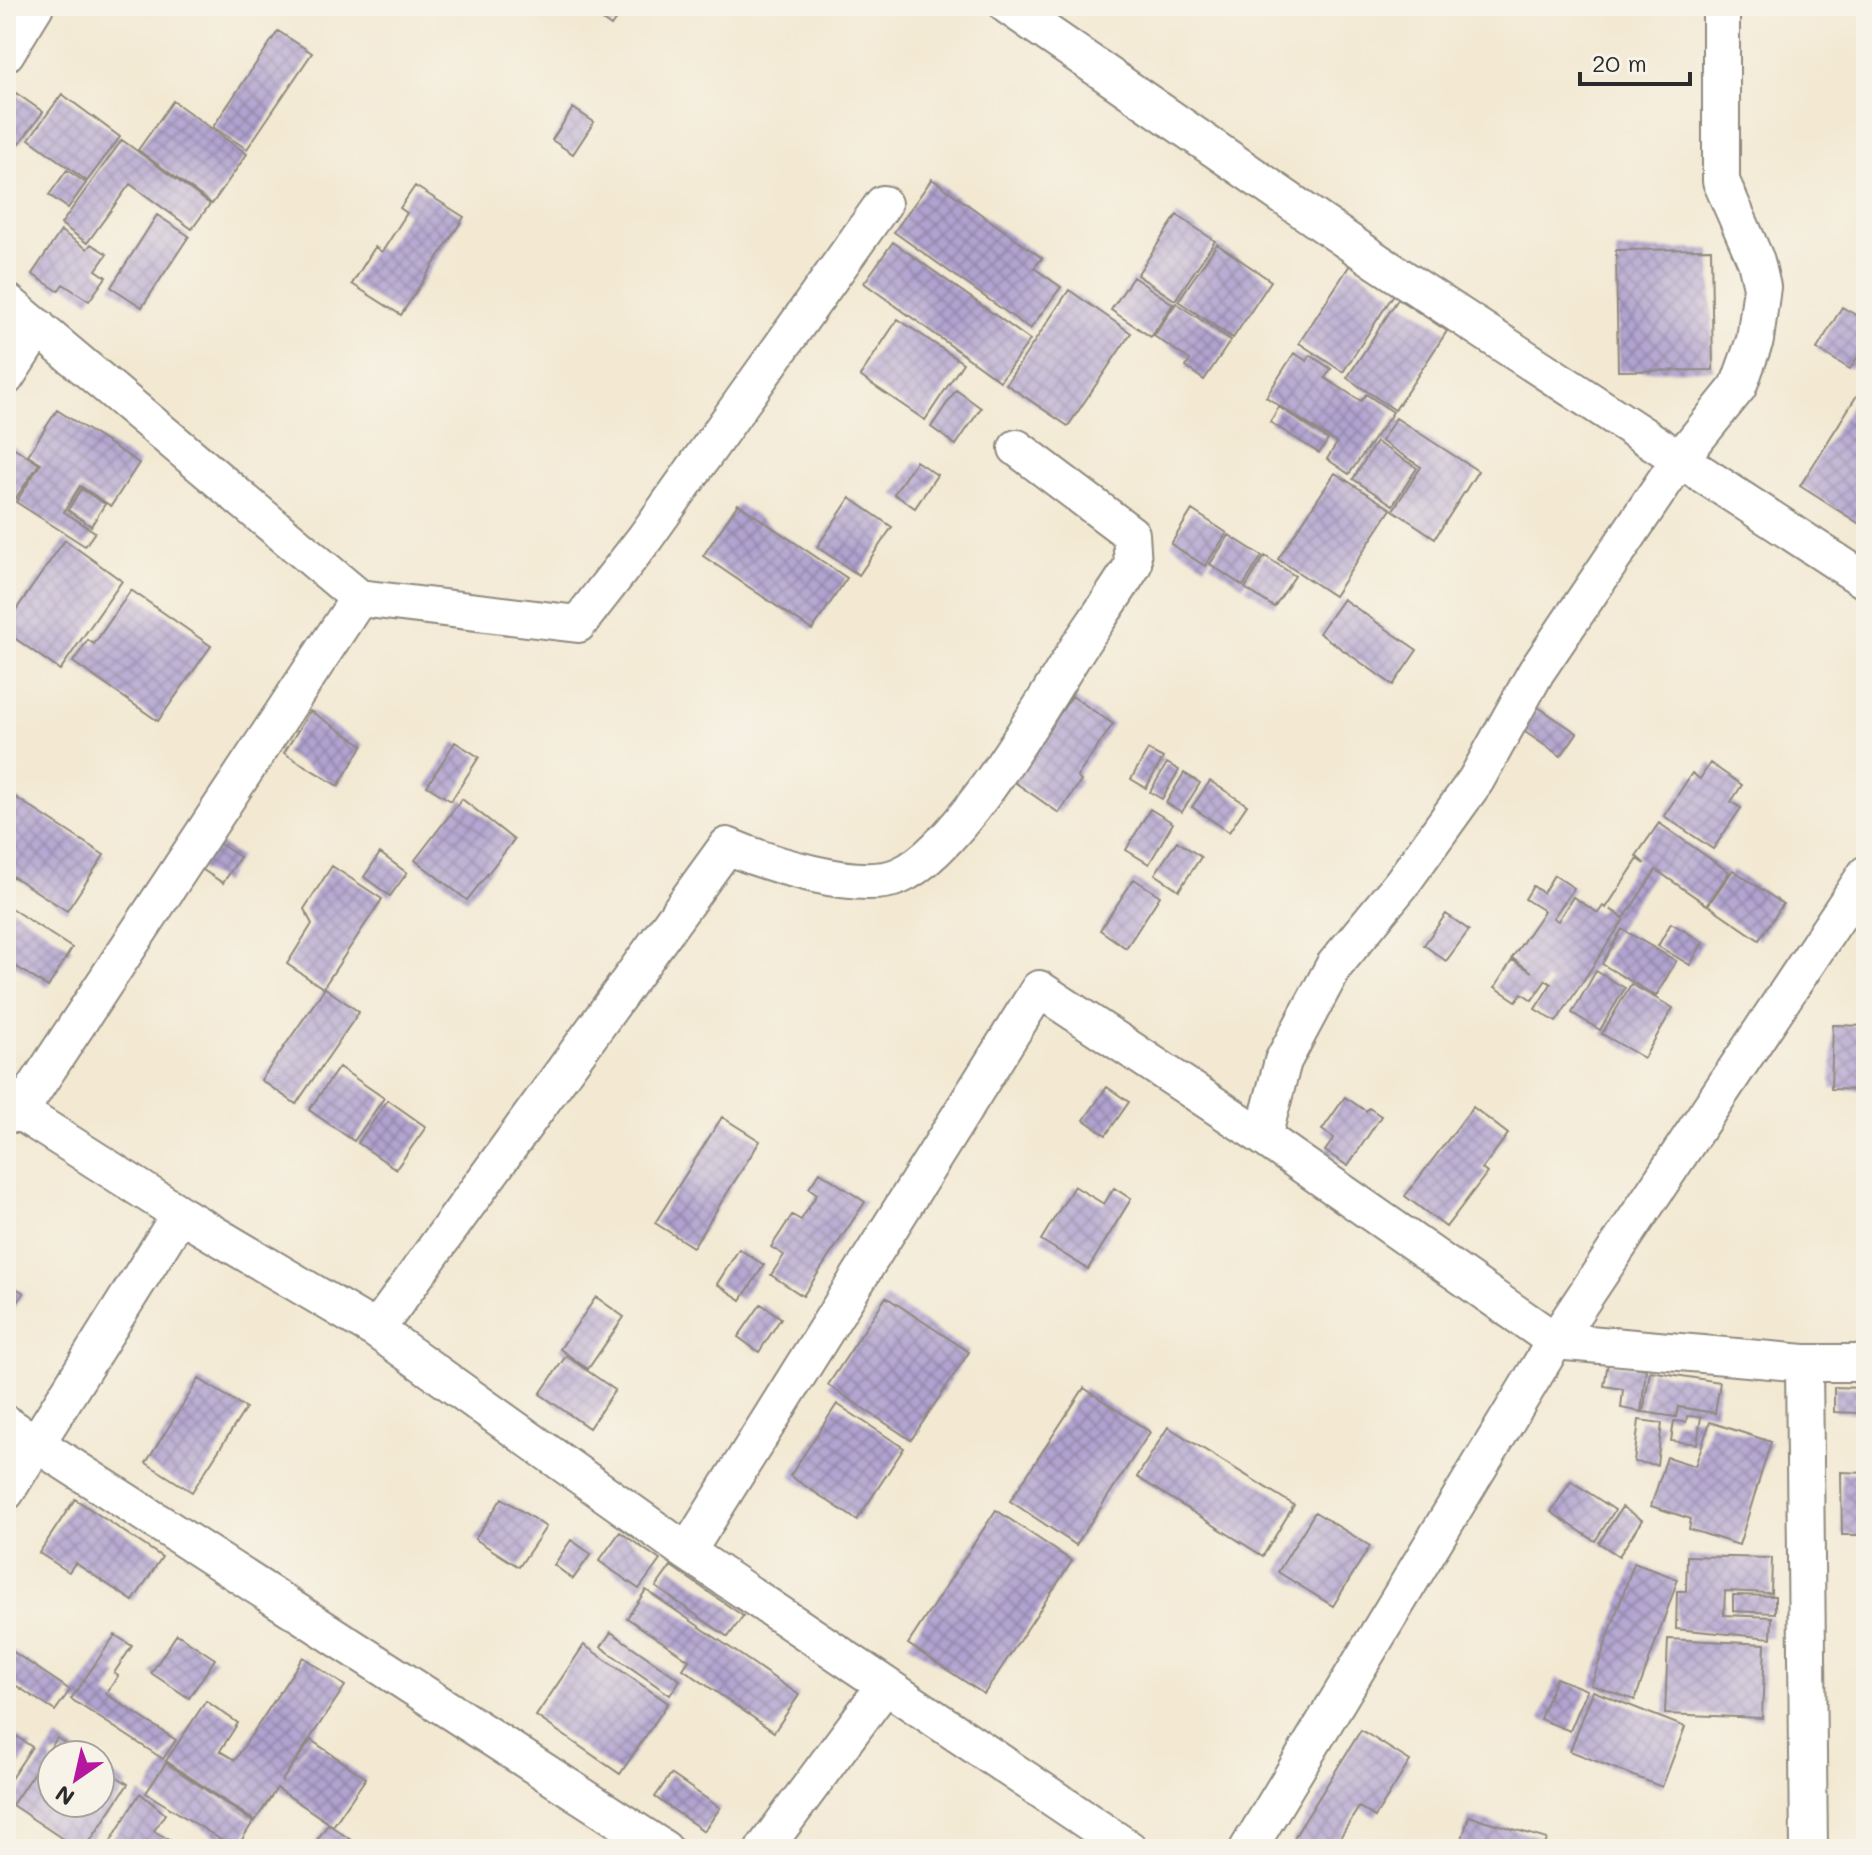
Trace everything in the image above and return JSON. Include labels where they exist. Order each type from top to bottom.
[{"type":"street","points":[[6,53],[35,6]]},
{"type":"street","points":[[1008,6],[1378,262],[1866,581]]},
{"type":"street","points":[[1263,1137],[1283,1061],[1334,966],[1402,883],[1476,780],[1536,672],[1679,460],[1738,387],[1755,340],[1762,287],[1756,261],[1721,181],[1721,6]]},
{"type":"street","points":[[6,301],[359,598],[578,624],[645,538],[883,204]]},
{"type":"street","points":[[6,377],[38,327]]},
{"type":"street","points":[[376,1330],[727,846],[763,862],[834,876],[870,880],[898,876],[932,851],[968,811],[1133,565],[1131,534],[1017,448]]},
{"type":"street","points":[[359,598],[12,1109],[180,1214],[376,1330],[687,1552],[1129,1849]]},
{"type":"street","points":[[1248,1849],[1555,1341],[1866,874]]},
{"type":"street","points":[[687,1552],[1039,989],[1263,1137],[1555,1341],[1804,1363],[1866,1363]]},
{"type":"street","points":[[6,1492],[180,1214]]},
{"type":"street","points":[[1804,1363],[1809,1849]]},
{"type":"street","points":[[6,1424],[664,1849]]},
{"type":"street","points":[[764,1849],[884,1687]]},
{"type":"building","points":[[583,6],[625,6],[611,26]]},
{"type":"building","points":[[278,31],[312,53],[247,149],[213,127]]},
{"type":"building","points":[[16,93],[43,112],[19,144],[11,138],[6,145],[6,107]]},
{"type":"building","points":[[62,94],[120,137],[87,181],[29,139]]},
{"type":"building","points":[[173,101],[247,154],[212,204],[138,150]]},
{"type":"building","points":[[573,108],[594,122],[573,154],[552,140]]},
{"type":"building","points":[[122,140],[210,204],[192,229],[130,184],[87,243],[61,224]]},
{"type":"building","points":[[67,170],[86,183],[68,208],[49,195]]},
{"type":"building","points":[[932,179],[1042,258],[1034,268],[1061,287],[1030,329],[894,232]]},
{"type":"building","points":[[415,186],[464,217],[401,315],[352,284],[375,247],[382,252],[407,213],[400,208]]},
{"type":"building","points":[[157,215],[189,236],[142,307],[111,287]]},
{"type":"building","points":[[1177,215],[1215,241],[1175,300],[1137,275]]},
{"type":"building","points":[[61,231],[87,249],[91,244],[107,254],[96,270],[106,277],[89,301],[63,284],[58,291],[32,274]]},
{"type":"building","points":[[893,242],[1030,340],[1000,381],[864,283]]},
{"type":"building","points":[[1217,244],[1271,281],[1233,338],[1178,301]]},
{"type":"building","points":[[1711,249],[1713,370],[1618,371],[1616,250]]},
{"type":"building","points":[[1350,265],[1394,294],[1343,372],[1299,343]]},
{"type":"building","points":[[1133,277],[1173,304],[1151,337],[1111,310]]},
{"type":"building","points":[[1069,290],[1131,333],[1068,426],[1006,384]]},
{"type":"building","points":[[1398,299],[1447,331],[1395,410],[1347,378]]},
{"type":"building","points":[[1176,303],[1231,340],[1204,380],[1186,367],[1190,360],[1154,336]]},
{"type":"building","points":[[1842,307],[1866,321],[1866,344],[1850,369],[1817,349]]},
{"type":"building","points":[[898,319],[963,363],[925,420],[860,376]]},
{"type":"building","points":[[1294,353],[1307,361],[1310,355],[1331,369],[1325,378],[1361,401],[1366,394],[1393,412],[1349,474],[1327,459],[1337,443],[1266,397]]},
{"type":"building","points":[[1866,381],[1866,528],[1800,486]]},
{"type":"building","points":[[956,390],[981,408],[956,445],[931,427]]},
{"type":"building","points":[[1279,407],[1328,440],[1319,453],[1270,422]]},
{"type":"building","points":[[57,410],[139,463],[111,506],[80,486],[64,512],[95,532],[85,546],[16,502],[41,463],[28,455]]},
{"type":"building","points":[[1396,418],[1478,471],[1435,538],[1393,510],[1421,467],[1381,441]]},
{"type":"building","points":[[1376,442],[1417,468],[1393,505],[1353,479]]},
{"type":"building","points":[[10,445],[39,464],[15,499],[6,494],[6,451]]},
{"type":"building","points":[[916,461],[937,475],[915,508],[894,494]]},
{"type":"building","points":[[1335,473],[1391,509],[1334,596],[1278,559]]},
{"type":"building","points":[[81,489],[105,504],[91,526],[68,510]]},
{"type":"building","points":[[850,498],[892,527],[859,575],[817,547]]},
{"type":"building","points":[[738,504],[847,578],[812,630],[703,556]]},
{"type":"building","points":[[1192,510],[1227,533],[1205,566],[1171,544]]},
{"type":"building","points":[[1229,535],[1262,556],[1243,586],[1210,564]]},
{"type":"building","points":[[65,540],[122,581],[60,670],[6,632],[6,624]]},
{"type":"building","points":[[1265,556],[1295,576],[1274,607],[1245,588]]},
{"type":"building","points":[[131,590],[211,646],[158,721],[73,662],[88,640],[94,644]]},
{"type":"building","points":[[1343,599],[1417,650],[1393,685],[1319,633]]},
{"type":"building","points":[[1072,696],[1113,724],[1077,777],[1081,781],[1059,813],[1013,781]]},
{"type":"building","points":[[1538,707],[1577,733],[1561,756],[1522,730]]},
{"type":"building","points":[[310,711],[363,745],[338,786],[284,753]]},
{"type":"building","points":[[455,742],[479,757],[451,801],[427,786]]},
{"type":"building","points":[[1148,750],[1163,758],[1146,788],[1131,779]]},
{"type":"building","points":[[1167,763],[1179,770],[1162,799],[1150,792]]},
{"type":"building","points":[[1710,763],[1742,785],[1731,802],[1741,808],[1713,849],[1664,816],[1692,773],[1700,779]]},
{"type":"building","points":[[1184,773],[1200,783],[1182,812],[1166,803]]},
{"type":"building","points":[[1210,781],[1247,805],[1229,832],[1192,807]]},
{"type":"building","points":[[6,791],[104,855],[67,911],[12,876],[9,882],[6,880]]},
{"type":"building","points":[[462,799],[514,840],[467,900],[415,860]]},
{"type":"building","points":[[1150,809],[1173,823],[1149,864],[1126,850]]},
{"type":"building","points":[[1659,823],[1729,872],[1707,905],[1656,870],[1624,918],[1610,909],[1624,919],[1556,1022],[1535,1009],[1551,984],[1546,980],[1532,1000],[1522,993],[1516,1001],[1495,987],[1512,960],[1532,972],[1512,958],[1544,911],[1525,899],[1533,886],[1543,893],[1554,875],[1574,888],[1553,918],[1558,921],[1573,897],[1598,913],[1603,906],[1606,908],[1638,859],[1645,864],[1636,856]]},
{"type":"building","points":[[214,840],[240,857],[223,883],[197,866]]},
{"type":"building","points":[[1177,841],[1201,857],[1179,890],[1155,874]]},
{"type":"building","points":[[380,853],[407,873],[390,896],[364,877]]},
{"type":"building","points":[[332,866],[382,899],[323,988],[287,964],[312,924],[304,909]]},
{"type":"building","points":[[1733,870],[1783,904],[1759,940],[1708,905]]},
{"type":"building","points":[[1134,879],[1160,896],[1126,948],[1100,930]]},
{"type":"building","points":[[6,905],[72,948],[48,987],[6,960]]},
{"type":"building","points":[[1446,914],[1469,930],[1446,961],[1424,945]]},
{"type":"building","points":[[1671,923],[1703,942],[1690,965],[1658,946]]},
{"type":"building","points":[[1622,929],[1676,961],[1656,996],[1602,964]]},
{"type":"building","points":[[1596,971],[1625,988],[1600,1030],[1572,1013]]},
{"type":"building","points":[[1631,984],[1673,1008],[1644,1058],[1602,1034]]},
{"type":"building","points":[[325,988],[359,1012],[296,1104],[261,1080]]},
{"type":"building","points":[[1833,1025],[1866,1026],[1866,1090],[1831,1089]]},
{"type":"building","points":[[339,1067],[384,1098],[354,1141],[309,1110]]},
{"type":"building","points":[[1107,1087],[1129,1102],[1106,1135],[1084,1120]]},
{"type":"building","points":[[1345,1097],[1366,1111],[1369,1108],[1381,1116],[1348,1166],[1325,1151],[1334,1138],[1322,1130]]},
{"type":"building","points":[[388,1100],[426,1127],[396,1169],[358,1143]]},
{"type":"building","points":[[1473,1107],[1508,1134],[1482,1169],[1487,1173],[1446,1227],[1405,1196]]},
{"type":"building","points":[[722,1117],[760,1141],[693,1247],[655,1223]]},
{"type":"building","points":[[820,1172],[865,1202],[803,1296],[771,1275],[784,1255],[771,1247],[792,1215],[801,1220],[817,1194],[809,1188]]},
{"type":"building","points":[[1074,1186],[1104,1204],[1114,1188],[1131,1199],[1088,1269],[1041,1240]]},
{"type":"building","points":[[739,1249],[764,1265],[741,1300],[717,1284]]},
{"type":"building","points":[[6,1282],[24,1293],[6,1320]]},
{"type":"building","points":[[596,1297],[624,1317],[588,1369],[560,1349]]},
{"type":"building","points":[[886,1297],[969,1352],[911,1440],[828,1385]]},
{"type":"building","points":[[761,1304],[781,1318],[759,1352],[738,1337]]},
{"type":"building","points":[[566,1356],[615,1390],[589,1428],[540,1394]]},
{"type":"building","points":[[1608,1363],[1646,1369],[1641,1412],[1621,1408],[1623,1389],[1604,1386]]},
{"type":"building","points":[[1650,1371],[1720,1382],[1715,1413],[1678,1407],[1676,1417],[1643,1412]]},
{"type":"building","points":[[199,1379],[246,1408],[192,1492],[146,1463]]},
{"type":"building","points":[[1834,1387],[1861,1388],[1860,1413],[1834,1412]]},
{"type":"building","points":[[1084,1388],[1150,1432],[1076,1545],[1010,1501]]},
{"type":"building","points":[[837,1404],[904,1448],[857,1520],[790,1476]]},
{"type":"building","points":[[1687,1416],[1701,1417],[1697,1444],[1671,1441],[1674,1421],[1686,1422]]},
{"type":"building","points":[[1639,1420],[1662,1423],[1657,1465],[1634,1462]]},
{"type":"building","points":[[1710,1422],[1771,1442],[1739,1545],[1689,1529],[1691,1519],[1651,1506],[1667,1457],[1695,1466]]},
{"type":"building","points":[[1168,1427],[1294,1505],[1263,1556],[1137,1477]]},
{"type":"building","points":[[1841,1472],[1866,1473],[1866,1535],[1842,1535]]},
{"type":"building","points":[[1571,1481],[1615,1510],[1595,1541],[1551,1512]]},
{"type":"building","points":[[502,1498],[546,1527],[519,1567],[475,1539]]},
{"type":"building","points":[[75,1499],[162,1557],[133,1601],[75,1563],[69,1572],[39,1553]]},
{"type":"building","points":[[1622,1507],[1642,1520],[1619,1556],[1599,1543]]},
{"type":"building","points":[[996,1510],[1072,1561],[984,1694],[908,1644]]},
{"type":"building","points":[[1315,1512],[1370,1546],[1333,1606],[1278,1572]]},
{"type":"building","points":[[620,1532],[660,1560],[639,1589],[599,1561]]},
{"type":"building","points":[[571,1540],[591,1554],[573,1579],[554,1565]]},
{"type":"building","points":[[1687,1556],[1772,1558],[1771,1593],[1725,1591],[1724,1615],[1772,1617],[1771,1638],[1676,1629],[1677,1591],[1686,1591]]},
{"type":"building","points":[[1634,1563],[1678,1579],[1635,1700],[1591,1685]]},
{"type":"building","points":[[671,1566],[743,1616],[728,1637],[656,1587]]},
{"type":"building","points":[[646,1590],[799,1695],[774,1732],[683,1669],[689,1660],[627,1618]]},
{"type":"building","points":[[1733,1595],[1775,1596],[1775,1613],[1733,1611]]},
{"type":"building","points":[[611,1632],[680,1680],[670,1695],[601,1647]]},
{"type":"building","points":[[177,1634],[215,1659],[189,1698],[151,1673]]},
{"type":"building","points":[[115,1635],[132,1646],[114,1673],[118,1676],[106,1694],[176,1740],[163,1759],[71,1699]]},
{"type":"building","points":[[1668,1639],[1765,1644],[1762,1718],[1665,1714]]},
{"type":"building","points":[[584,1645],[668,1703],[620,1774],[536,1716]]},
{"type":"building","points":[[6,1647],[70,1690],[55,1711],[6,1679]]},
{"type":"building","points":[[303,1657],[345,1686],[281,1782],[311,1740],[366,1778],[333,1826],[277,1788],[255,1821],[166,1761],[206,1701],[238,1723],[220,1751],[235,1760]]},
{"type":"building","points":[[1556,1678],[1587,1690],[1570,1731],[1540,1719]]},
{"type":"building","points":[[1593,1691],[1685,1727],[1662,1787],[1570,1751]]},
{"type":"building","points":[[6,1729],[32,1747],[6,1786]]},
{"type":"building","points":[[1361,1730],[1410,1761],[1375,1817],[1359,1807],[1333,1849],[1305,1849],[1292,1841]]},
{"type":"building","points":[[166,1763],[253,1822],[236,1849],[146,1793]]},
{"type":"building","points":[[36,1769],[36,1819],[105,1819],[85,1849],[78,1849],[12,1805]]},
{"type":"building","points":[[671,1774],[720,1808],[704,1831],[655,1797]]},
{"type":"building","points":[[116,1776],[128,1784],[116,1802]]},
{"type":"building","points":[[140,1793],[165,1814],[154,1831],[170,1840],[164,1849],[106,1849]]},
{"type":"building","points":[[1469,1816],[1547,1839],[1544,1849],[1459,1849]]},
{"type":"building","points":[[328,1824],[364,1849],[311,1849]]}]
